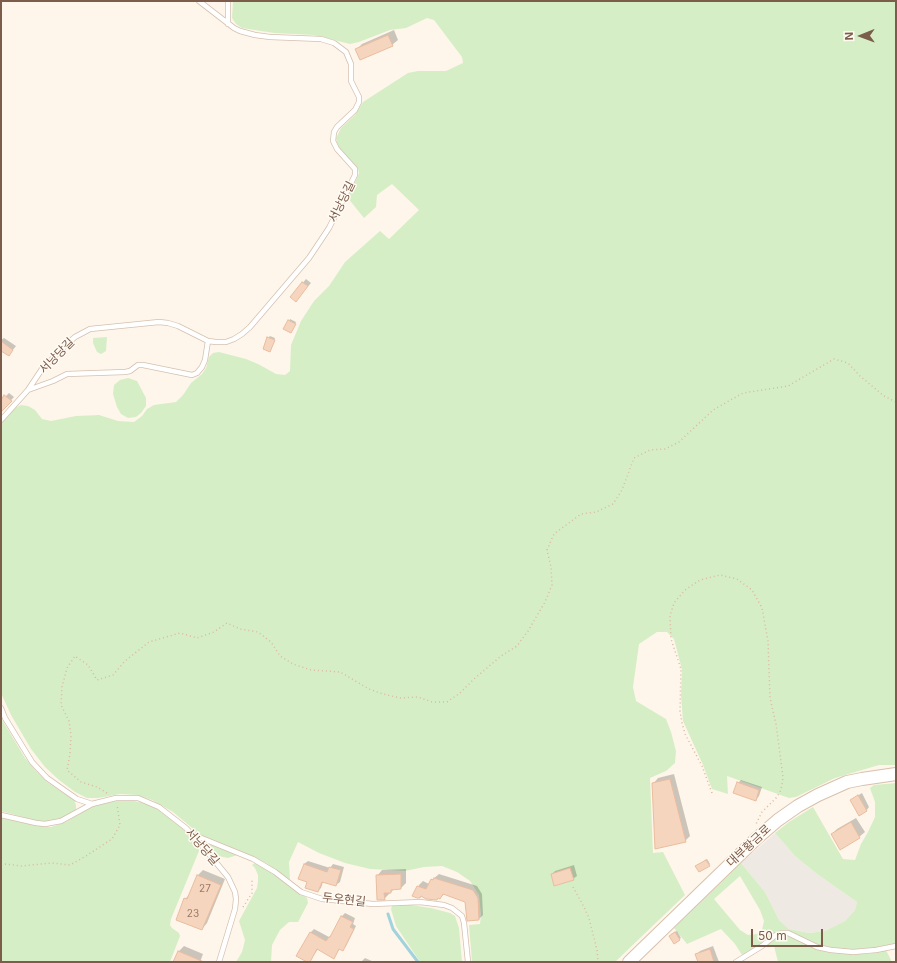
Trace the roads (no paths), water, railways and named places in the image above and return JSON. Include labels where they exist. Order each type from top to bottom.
[{"type":"main road","name":"대부황금로","points":[[629,962],[757,838],[778,820],[798,806],[847,782],[896,774]]},
{"type":"lane","name":"서낭당길","points":[[1,420],[28,390],[42,370],[67,344],[78,335],[90,329],[150,323],[168,323],[187,329],[208,341],[226,342],[234,339],[250,327],[309,258],[329,228],[354,178],[356,172],[337,149],[333,141],[334,132],[337,127],[355,110],[359,102],[359,97],[351,81],[351,64],[346,52],[339,46],[328,41],[270,37],[240,31],[228,24],[199,1]]},
{"type":"lane","points":[[228,1],[228,24]]},
{"type":"lane","name":"서낭당길","points":[[28,390],[67,374],[125,372],[143,364],[192,375],[197,373],[202,368],[208,341]]},
{"type":"lane","points":[[1,708],[32,762],[48,778],[64,790],[76,798],[92,804]]},
{"type":"lane","name":"서낭당길","points":[[1,814],[36,823],[54,823],[61,821],[92,804],[126,797],[138,798],[159,807],[186,828],[210,854],[232,884],[236,899],[231,924],[219,962]]},
{"type":"lane","name":"두우현길","points":[[192,835],[259,861],[301,892],[322,899],[373,904],[420,902],[444,905],[452,908],[462,916],[468,962]]},
{"type":"lane","points":[[736,962],[762,946],[776,935],[782,933],[788,933],[817,947],[831,950],[853,952],[896,946]]},
{"type":"waterway","points":[[388,914],[393,929],[418,962]]}]
